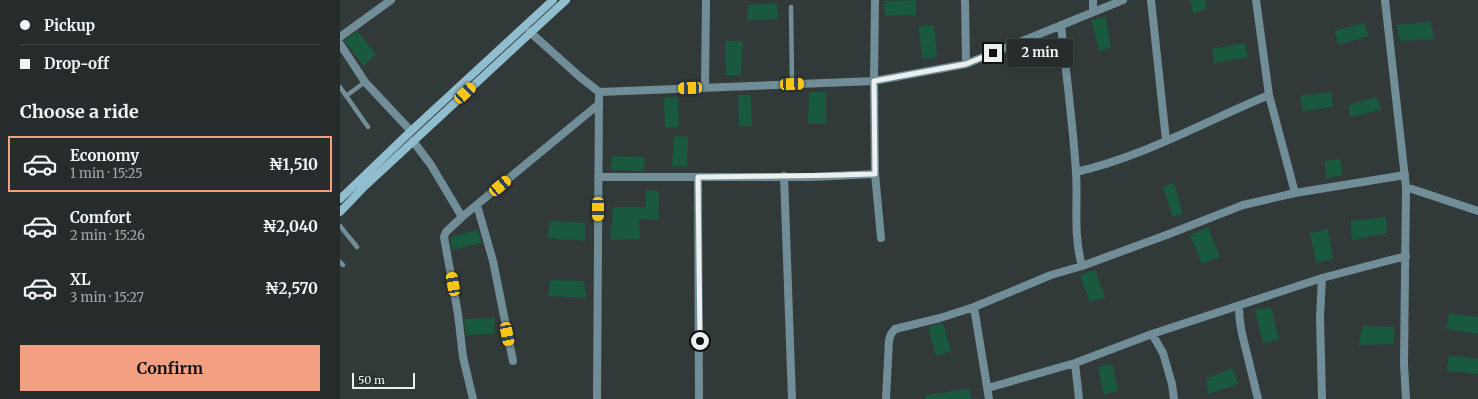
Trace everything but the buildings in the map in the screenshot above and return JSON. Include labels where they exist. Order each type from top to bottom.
[{"type":"street","points":[[340,37],[391,0]]},
{"type":"street","points":[[340,199],[552,0]]},
{"type":"street","points":[[340,212],[365,186],[566,0]]},
{"type":"street","points":[[705,88],[706,0]]},
{"type":"street","points":[[875,0],[875,174],[881,238]]},
{"type":"street","points":[[965,0],[966,64]]},
{"type":"street","points":[[1092,0],[1093,12]]},
{"type":"street","points":[[530,32],[599,92],[874,81],[966,64],[1123,0]]},
{"type":"street","points":[[1151,0],[1166,140]]},
{"type":"street","points":[[1256,0],[1269,95],[1295,193]]},
{"type":"street","points":[[1385,0],[1406,187],[1404,364],[1406,399]]},
{"type":"street","points":[[1061,25],[1076,172],[1075,226],[1078,252],[1082,266]]},
{"type":"street","points":[[340,44],[365,82],[411,131]]},
{"type":"street","points":[[597,399],[599,92]]},
{"type":"street","points":[[1076,172],[1099,167],[1166,140],[1269,95]]},
{"type":"street","points":[[473,399],[463,357],[458,314],[444,237],[446,232],[462,217],[599,104]]},
{"type":"street","points":[[413,141],[431,165],[462,217]]},
{"type":"street","points":[[598,177],[812,176],[875,174]]},
{"type":"street","points":[[886,399],[889,340],[895,329],[940,318],[974,307],[1051,275],[1082,266],[1243,205],[1295,193],[1405,175]]},
{"type":"street","points":[[784,176],[792,399]]},
{"type":"street","points":[[698,177],[699,399]]},
{"type":"street","points":[[1406,187],[1478,212]]},
{"type":"street","points":[[477,205],[493,261],[513,361]]},
{"type":"street","points":[[988,388],[1075,363],[1152,334],[1322,278],[1406,256]]},
{"type":"street","points":[[1322,278],[1320,316],[1322,399]]},
{"type":"street","points":[[1239,306],[1238,319],[1241,334],[1246,348],[1258,399]]},
{"type":"street","points":[[974,307],[989,399]]},
{"type":"street","points":[[1152,334],[1163,354],[1172,384],[1174,399]]},
{"type":"street","points":[[1075,363],[1079,399]]},
{"type":"lane","points":[[791,7],[792,84]]},
{"type":"lane","points":[[346,96],[365,82]]},
{"type":"lane","points":[[340,87],[368,127]]},
{"type":"lane","points":[[340,226],[357,247]]},
{"type":"route","points":[[700,341],[698,177],[875,174],[874,81],[966,64],[993,53]]}]
